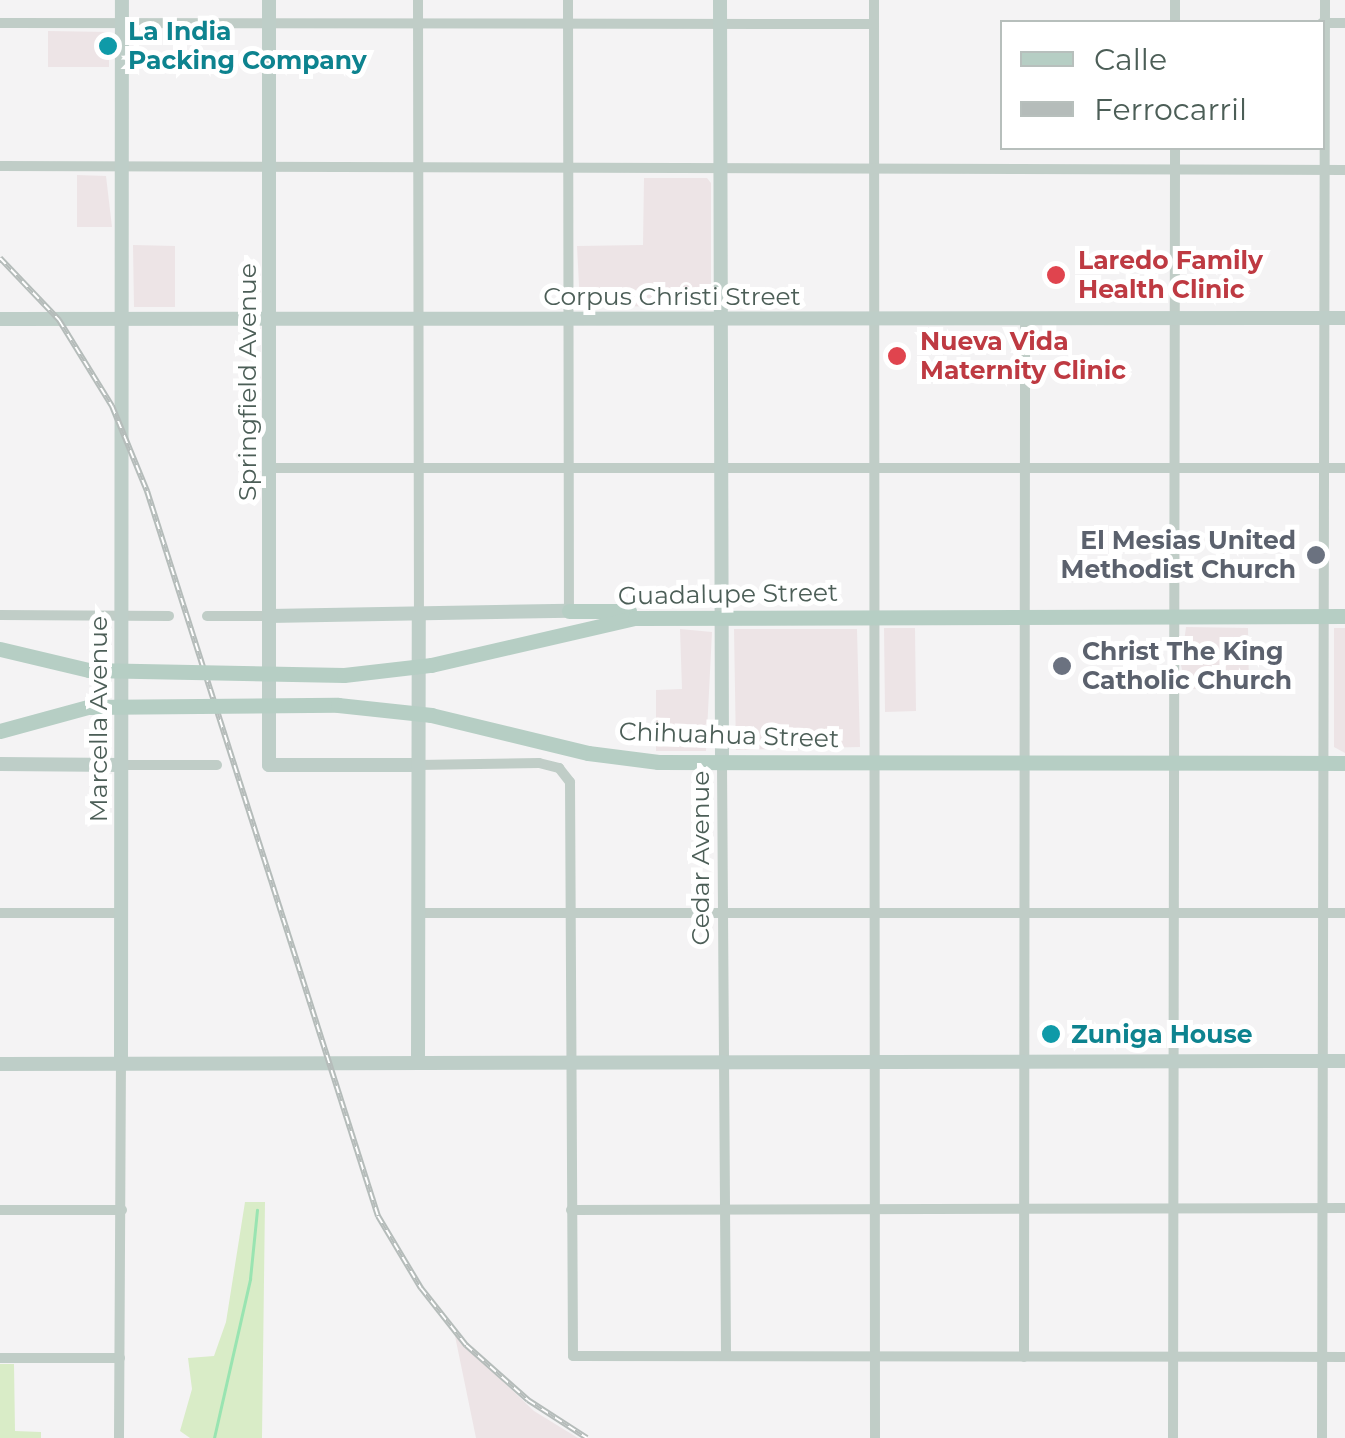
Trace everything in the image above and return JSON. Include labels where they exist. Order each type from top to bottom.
[{"type":"main road","points":[[569,611],[687,618]]},
{"type":"main road","name":"Guadalupe Street","points":[[0,649],[89,670],[344,674],[430,665],[592,624],[687,618],[1345,616]]},
{"type":"main road","name":"Chihuahua Street","points":[[0,732],[88,708],[338,704],[431,716],[588,754],[722,764],[1345,763]]},
{"type":"street","name":"Marcella Avenue","points":[[120,1438],[122,0]]},
{"type":"street","name":"Springfield Avenue","points":[[269,0],[269,616],[262,765],[418,764]]},
{"type":"street","points":[[418,0],[418,1063]]},
{"type":"street","points":[[208,616],[419,617],[569,611],[568,0]]},
{"type":"street","name":"Cedar Avenue","points":[[720,0],[726,1356]]},
{"type":"street","points":[[874,0],[875,1438]]},
{"type":"street","points":[[0,23],[874,24]]},
{"type":"street","points":[[1173,1438],[1175,150]]},
{"type":"street","points":[[1322,1438],[1324,150]]},
{"type":"street","points":[[0,166],[569,172],[1345,170]]},
{"type":"street","points":[[1024,1356],[1025,318]]},
{"type":"street","name":"Corpus Christi Street","points":[[0,320],[1345,318]]},
{"type":"street","points":[[269,468],[1345,468]]},
{"type":"street","points":[[0,616],[169,616]]},
{"type":"street","points":[[418,764],[539,763],[559,768],[568,780],[573,1356],[1345,1357]]},
{"type":"street","points":[[0,764],[216,765]]},
{"type":"street","points":[[0,913],[121,913]]},
{"type":"street","points":[[420,913],[1345,913]]},
{"type":"street","points":[[0,1064],[1345,1061]]},
{"type":"street","points":[[571,1210],[1345,1208]]},
{"type":"street","points":[[0,1210],[122,1210]]},
{"type":"street","points":[[0,1358],[120,1358]]},
{"type":"shaded area","points":[[48,31],[109,32],[109,67],[48,67]]},
{"type":"shaded area","points":[[77,175],[106,176],[112,227],[77,227]]},
{"type":"shaded area","points":[[644,178],[707,178],[711,183],[711,302],[705,308],[580,305],[577,246],[643,245]]},
{"type":"shaded area","points":[[133,245],[175,246],[175,307],[134,307]]},
{"type":"shaded area","points":[[1186,627],[1248,628],[1249,689],[1186,689],[1181,665]]},
{"type":"shaded area","points":[[884,628],[915,628],[916,711],[885,712]]},
{"type":"shaded area","points":[[1334,628],[1345,628],[1345,753],[1334,747]]},
{"type":"shaded area","points":[[680,629],[712,632],[706,751],[656,751],[656,690],[682,689]]},
{"type":"shaded area","points":[[734,629],[857,629],[860,747],[736,750]]},
{"type":"shaded area","points":[[455,1336],[534,1411],[578,1438],[476,1438]]},
{"type":"green space","points":[[245,1202],[265,1202],[262,1438],[190,1438],[180,1431],[192,1389],[188,1358],[214,1356],[226,1322]]},
{"type":"green space","points":[[0,1364],[14,1364],[15,1431],[41,1432],[41,1438],[0,1438]]},
{"type":"waterway","points":[[214,1438],[250,1279],[257,1210]]},
{"type":"railway","points":[[0,258],[59,320],[112,406],[147,491],[378,1216],[421,1288],[466,1345],[528,1400],[587,1438]]},
{"type":"place","name":"La India Packing Company","points":[[108,46]]},
{"type":"place","name":"Laredo Family Health Clinic","points":[[1056,275]]},
{"type":"place","name":"Nueva Vida Maternity Clinic","points":[[897,356]]},
{"type":"place","name":"El Mesias United Methodist Church","points":[[1316,555]]},
{"type":"place","name":"Christ The King Catholic Church","points":[[1062,666]]},
{"type":"place","name":"Zuniga House","points":[[1051,1034]]}]
